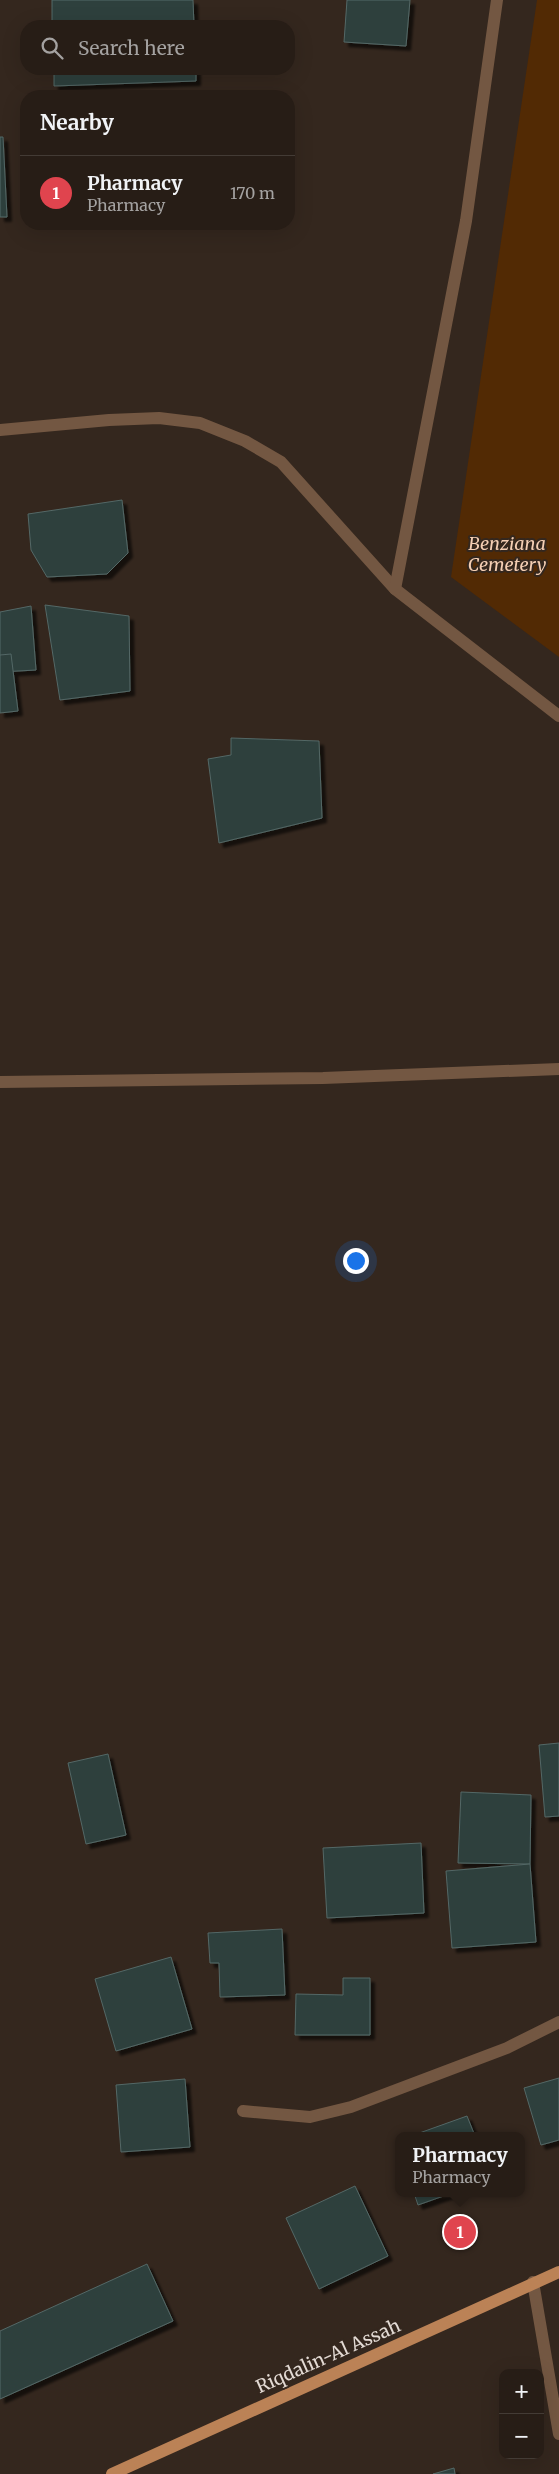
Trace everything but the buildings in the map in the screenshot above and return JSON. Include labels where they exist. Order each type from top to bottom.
[{"type":"main road","name":"Riqdalin-Al Assah","points":[[112,2474],[533,2282],[559,2272]]},
{"type":"street","points":[[395,589],[466,221],[497,0]]},
{"type":"street","points":[[0,430],[109,420],[159,418],[200,423],[245,441],[281,462],[395,589],[559,716]]},
{"type":"street","points":[[0,1082],[29,1080],[324,1078],[559,1070]]},
{"type":"street","points":[[243,2111],[310,2117],[351,2107],[507,2048],[559,2022]]},
{"type":"street","points":[[533,2282],[559,2434]]},
{"type":"green space","name":"Benziana Cemetery","points":[[537,0],[559,0],[559,657],[451,577]]},
{"type":"place","name":"Pharmacy","points":[[460,2232]]}]
